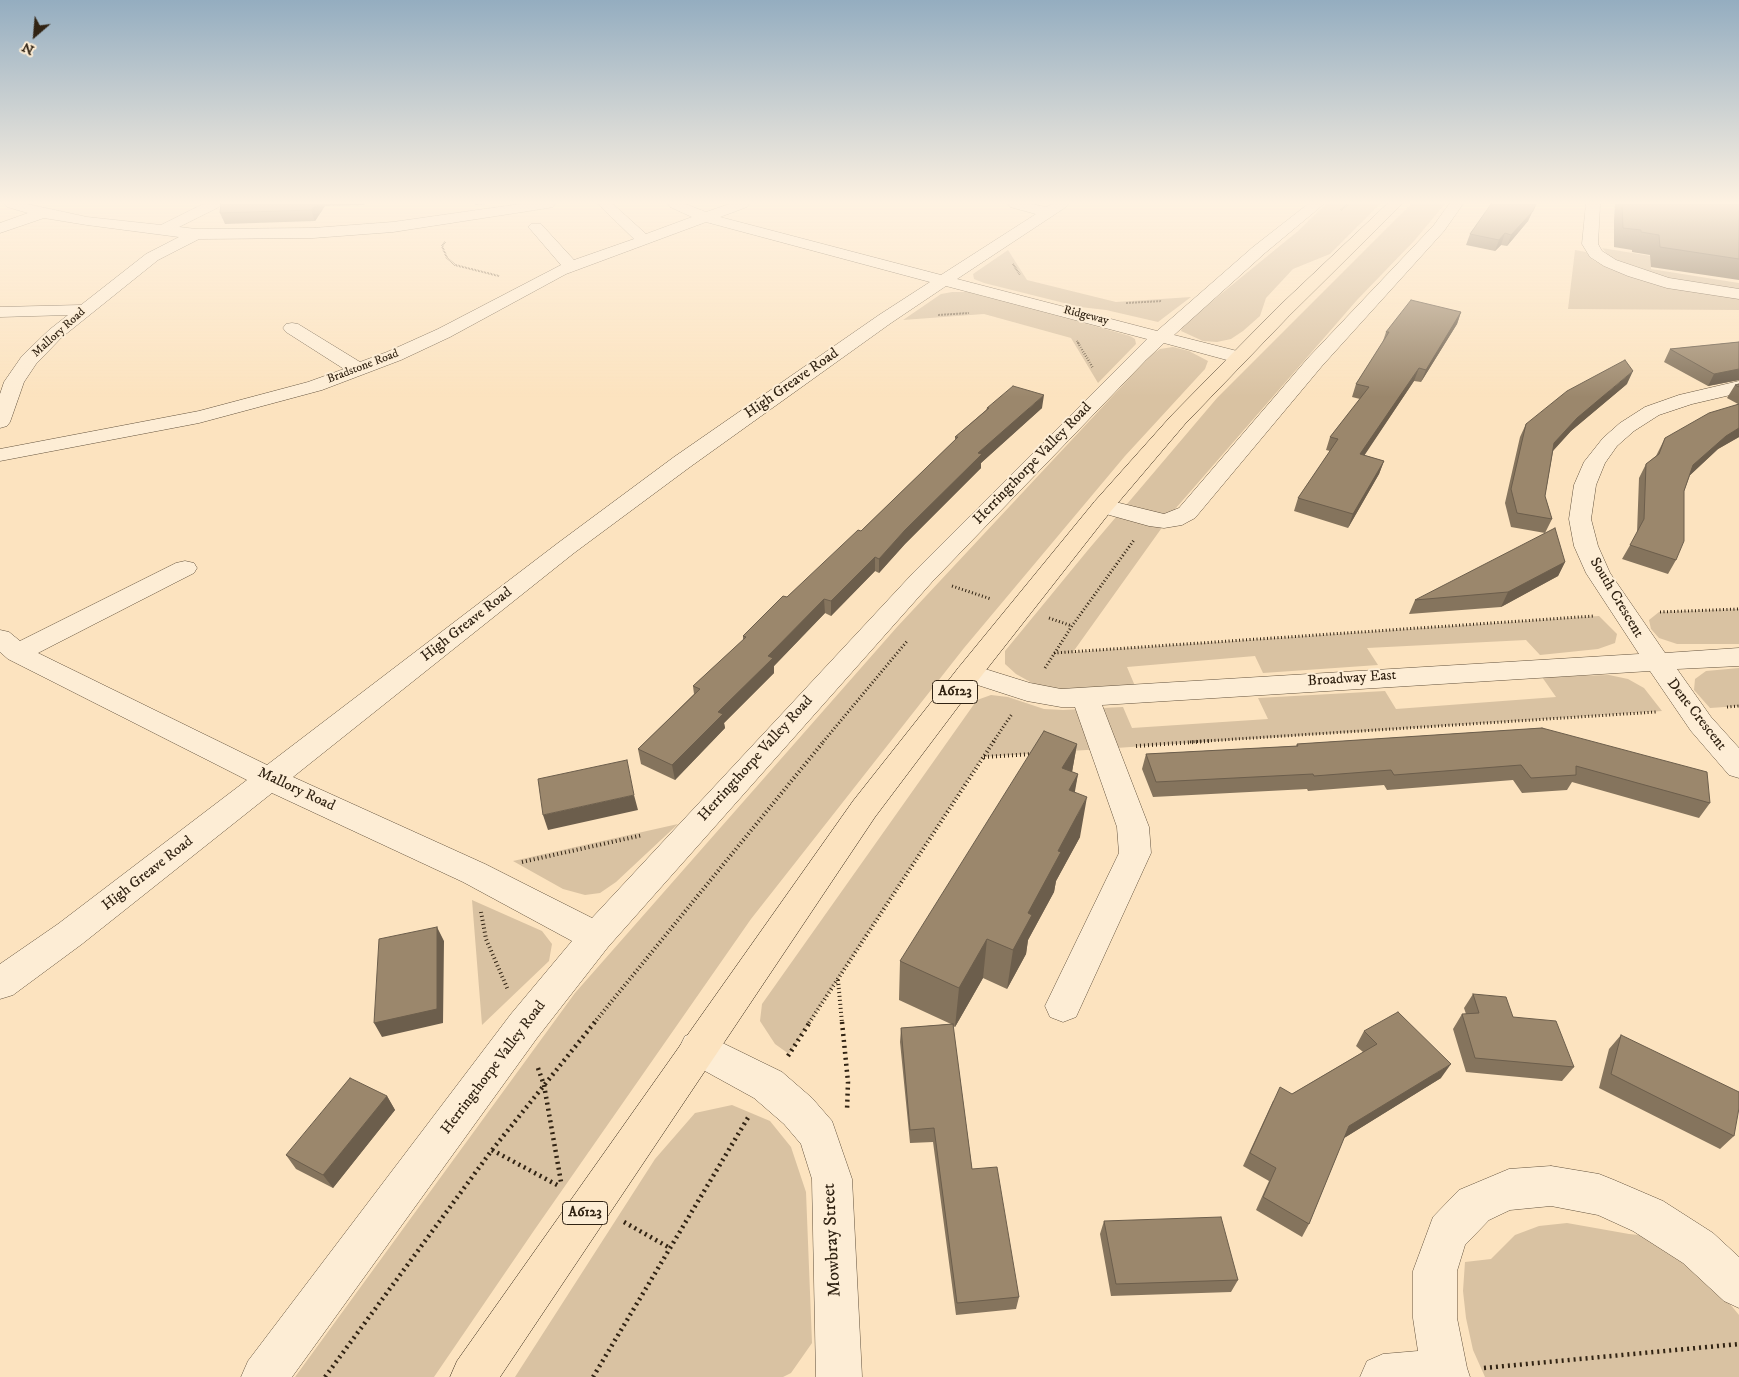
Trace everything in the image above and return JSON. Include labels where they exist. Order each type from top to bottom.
[{"type":"main road","name":"A6123","points":[[472,1377],[864,810],[969,673],[1103,506],[1178,420],[1238,357],[1329,268]]},
{"type":"street","name":"Mallory Road","points":[[0,422],[14,382],[29,360],[54,334],[137,268]]},
{"type":"street","name":"Bradstone Road","points":[[0,455],[225,411],[306,389],[359,370],[444,333],[568,268]]},
{"type":"street","name":"Ridgeway","points":[[900,268],[1238,357]]},
{"type":"street","name":"High Greave Road","points":[[0,984],[70,934],[566,548],[682,462],[885,319],[963,268]]},
{"type":"street","name":"Herringthorpe Valley Road","points":[[264,1377],[524,1026],[596,937],[923,577],[1106,389],[1161,336],[1237,268]]},
{"type":"street","points":[[1103,506],[1149,520],[1174,520],[1187,513],[1315,362],[1402,268]]},
{"type":"street","points":[[1621,268],[1634,274],[1667,283],[1739,294]]},
{"type":"street","points":[[0,312],[83,310]]},
{"type":"street","points":[[292,328],[359,370]]},
{"type":"street","name":"South Crescent","points":[[1656,661],[1598,573],[1586,546],[1580,519],[1586,485],[1595,462],[1610,442],[1627,427],[1652,411],[1686,399],[1739,387]]},
{"type":"street","points":[[8,645],[185,568]]},
{"type":"street","name":"Mallory Road","points":[[8,645],[270,779],[474,873],[596,937]]},
{"type":"street","name":"Broadway East","points":[[969,673],[1027,692],[1061,698],[1739,657]]},
{"type":"street","name":"Dene Crescent","points":[[1656,661],[1690,709],[1739,767]]},
{"type":"street","points":[[1063,1006],[1135,853],[1133,827],[1085,696]]},
{"type":"street","name":"Mowbray Street","points":[[698,1048],[768,1086],[798,1111],[818,1134],[832,1179],[839,1377]]},
{"type":"street","points":[[1384,1377],[1446,1374],[1435,1318],[1435,1271],[1448,1232],[1474,1205],[1509,1190],[1551,1186],[1599,1195],[1648,1216],[1665,1226],[1698,1248],[1739,1286]]},
{"type":"path","points":[[467,268],[492,275],[541,281]]},
{"type":"path","points":[[885,319],[984,312],[1002,296]]},
{"type":"path","points":[[1106,389],[1075,337],[1092,318],[1114,303],[1203,298]]},
{"type":"path","points":[[593,1377],[768,1086],[983,757],[1072,626],[1149,520]]},
{"type":"path","points":[[946,594],[959,579]]},
{"type":"path","points":[[1054,653],[1624,614],[1739,608]]},
{"type":"path","points":[[325,1377],[492,1150],[740,842],[909,639]]},
{"type":"path","points":[[1105,748],[1418,729],[1739,706]]},
{"type":"path","points":[[983,757],[1040,753]]},
{"type":"path","points":[[562,1188],[544,1085],[524,1026],[486,939],[474,873],[698,823]]},
{"type":"path","points":[[838,979],[848,1082],[847,1112]]},
{"type":"path","points":[[1446,1374],[1739,1344]]},
{"type":"shaded area","points":[[981,268],[1020,268],[1027,280],[1116,302],[1191,297],[1158,322],[1106,310],[1080,307],[984,283],[974,279],[973,274]]},
{"type":"shaded area","points":[[1252,268],[1295,268],[1266,298],[1260,316],[1231,339],[1217,342],[1203,341],[1181,331],[1183,325]]},
{"type":"shaded area","points":[[1347,268],[1388,268],[1357,300],[1176,508],[1073,652],[1599,616],[1617,634],[1615,643],[1598,649],[1540,655],[1526,640],[1367,648],[1378,665],[1263,673],[1255,656],[1127,667],[1135,686],[1061,691],[1034,684],[1016,674],[1005,664],[1005,651],[1217,398]]},
{"type":"shaded area","points":[[1573,268],[1609,268],[1639,278],[1739,297],[1739,310],[1568,309]]},
{"type":"shaded area","points":[[1636,268],[1651,268],[1739,283],[1739,290],[1709,287],[1650,274]]},
{"type":"shaded area","points":[[967,292],[1130,336],[1135,339],[1136,344],[1098,383],[1071,338],[984,314],[903,320],[941,294]]},
{"type":"shaded area","points":[[1173,347],[1189,351],[1208,361],[1205,369],[1125,456],[964,648],[751,919],[434,1377],[295,1377],[575,993],[897,627],[1151,355],[1160,349]]},
{"type":"shaded area","points":[[1739,609],[1739,644],[1677,644],[1659,638],[1651,629],[1649,620],[1659,612]]},
{"type":"shaded area","points":[[1739,668],[1739,706],[1710,708],[1694,690],[1695,679],[1706,671]]},
{"type":"shaded area","points":[[1609,675],[1628,679],[1644,688],[1662,711],[983,757],[789,1054],[775,1044],[760,1021],[762,1004],[977,700],[991,695],[1008,697],[1044,709],[1063,710],[1123,707],[1132,728],[1268,719],[1258,698],[1385,691],[1396,709],[1556,697],[1542,677]]},
{"type":"shaded area","points":[[678,824],[616,882],[600,893],[585,895],[563,889],[513,861]]},
{"type":"shaded area","points":[[472,900],[542,931],[552,944],[549,961],[482,1025]]},
{"type":"shaded area","points":[[732,1105],[770,1121],[791,1147],[806,1192],[812,1343],[791,1373],[783,1377],[515,1377],[655,1159],[695,1113]]},
{"type":"shaded area","points":[[1567,1223],[1648,1236],[1716,1287],[1739,1315],[1739,1377],[1485,1377],[1473,1350],[1466,1318],[1463,1291],[1465,1262],[1491,1259],[1515,1235],[1539,1226]]},
{"type":"building","points":[[1411,300],[1461,312],[1426,370],[1419,368],[1360,454],[1384,461],[1353,514],[1298,498],[1338,439],[1330,437],[1369,387],[1356,384],[1389,332],[1386,332]]},
{"type":"building","points":[[1739,342],[1739,369],[1714,374],[1670,349]]},
{"type":"building","points":[[1625,360],[1633,371],[1577,418],[1554,443],[1545,496],[1552,519],[1517,513],[1511,489],[1526,424],[1567,391]]},
{"type":"building","points":[[1013,386],[1044,395],[978,453],[982,454],[905,530],[879,559],[875,557],[831,601],[824,599],[768,656],[773,658],[718,712],[723,714],[672,765],[638,749],[700,689],[693,686],[746,637],[743,636],[783,596],[787,597],[858,530],[861,531],[958,437],[955,437]]},
{"type":"building","points":[[1739,404],[1739,428],[1726,436],[1693,465],[1684,491],[1684,541],[1676,560],[1630,545],[1644,519],[1646,464],[1659,454],[1665,438],[1709,413]]},
{"type":"building","points":[[1555,528],[1565,562],[1508,592],[1415,600]]},
{"type":"building","points":[[1542,728],[1707,772],[1710,803],[1576,766],[1576,775],[1531,778],[1521,765],[1394,775],[1391,770],[1314,776],[1313,774],[1156,782],[1146,754],[1298,746],[1297,744]]},
{"type":"building","points":[[1044,731],[1077,744],[1062,768],[1078,774],[1069,790],[1087,797],[1058,851],[1061,852],[1028,913],[1032,915],[1013,950],[987,939],[959,988],[900,961]]},
{"type":"building","points":[[627,760],[634,795],[543,815],[538,779]]},
{"type":"building","points":[[437,927],[437,1009],[374,1023],[379,939]]},
{"type":"building","points":[[1473,994],[1506,997],[1513,1017],[1556,1021],[1574,1067],[1475,1058],[1462,1014],[1479,1013]]},
{"type":"building","points":[[1398,1012],[1451,1064],[1349,1126],[1309,1224],[1263,1197],[1276,1168],[1250,1153],[1280,1087],[1292,1094],[1377,1044],[1364,1031]]},
{"type":"building","points":[[953,1024],[972,1169],[997,1167],[1019,1297],[957,1303],[934,1128],[910,1130],[901,1028]]},
{"type":"building","points":[[1621,1035],[1739,1092],[1739,1108],[1734,1136],[1611,1074]]},
{"type":"building","points":[[350,1078],[387,1096],[323,1175],[286,1155]]},
{"type":"building","points":[[1221,1217],[1238,1280],[1116,1284],[1104,1221]]}]
